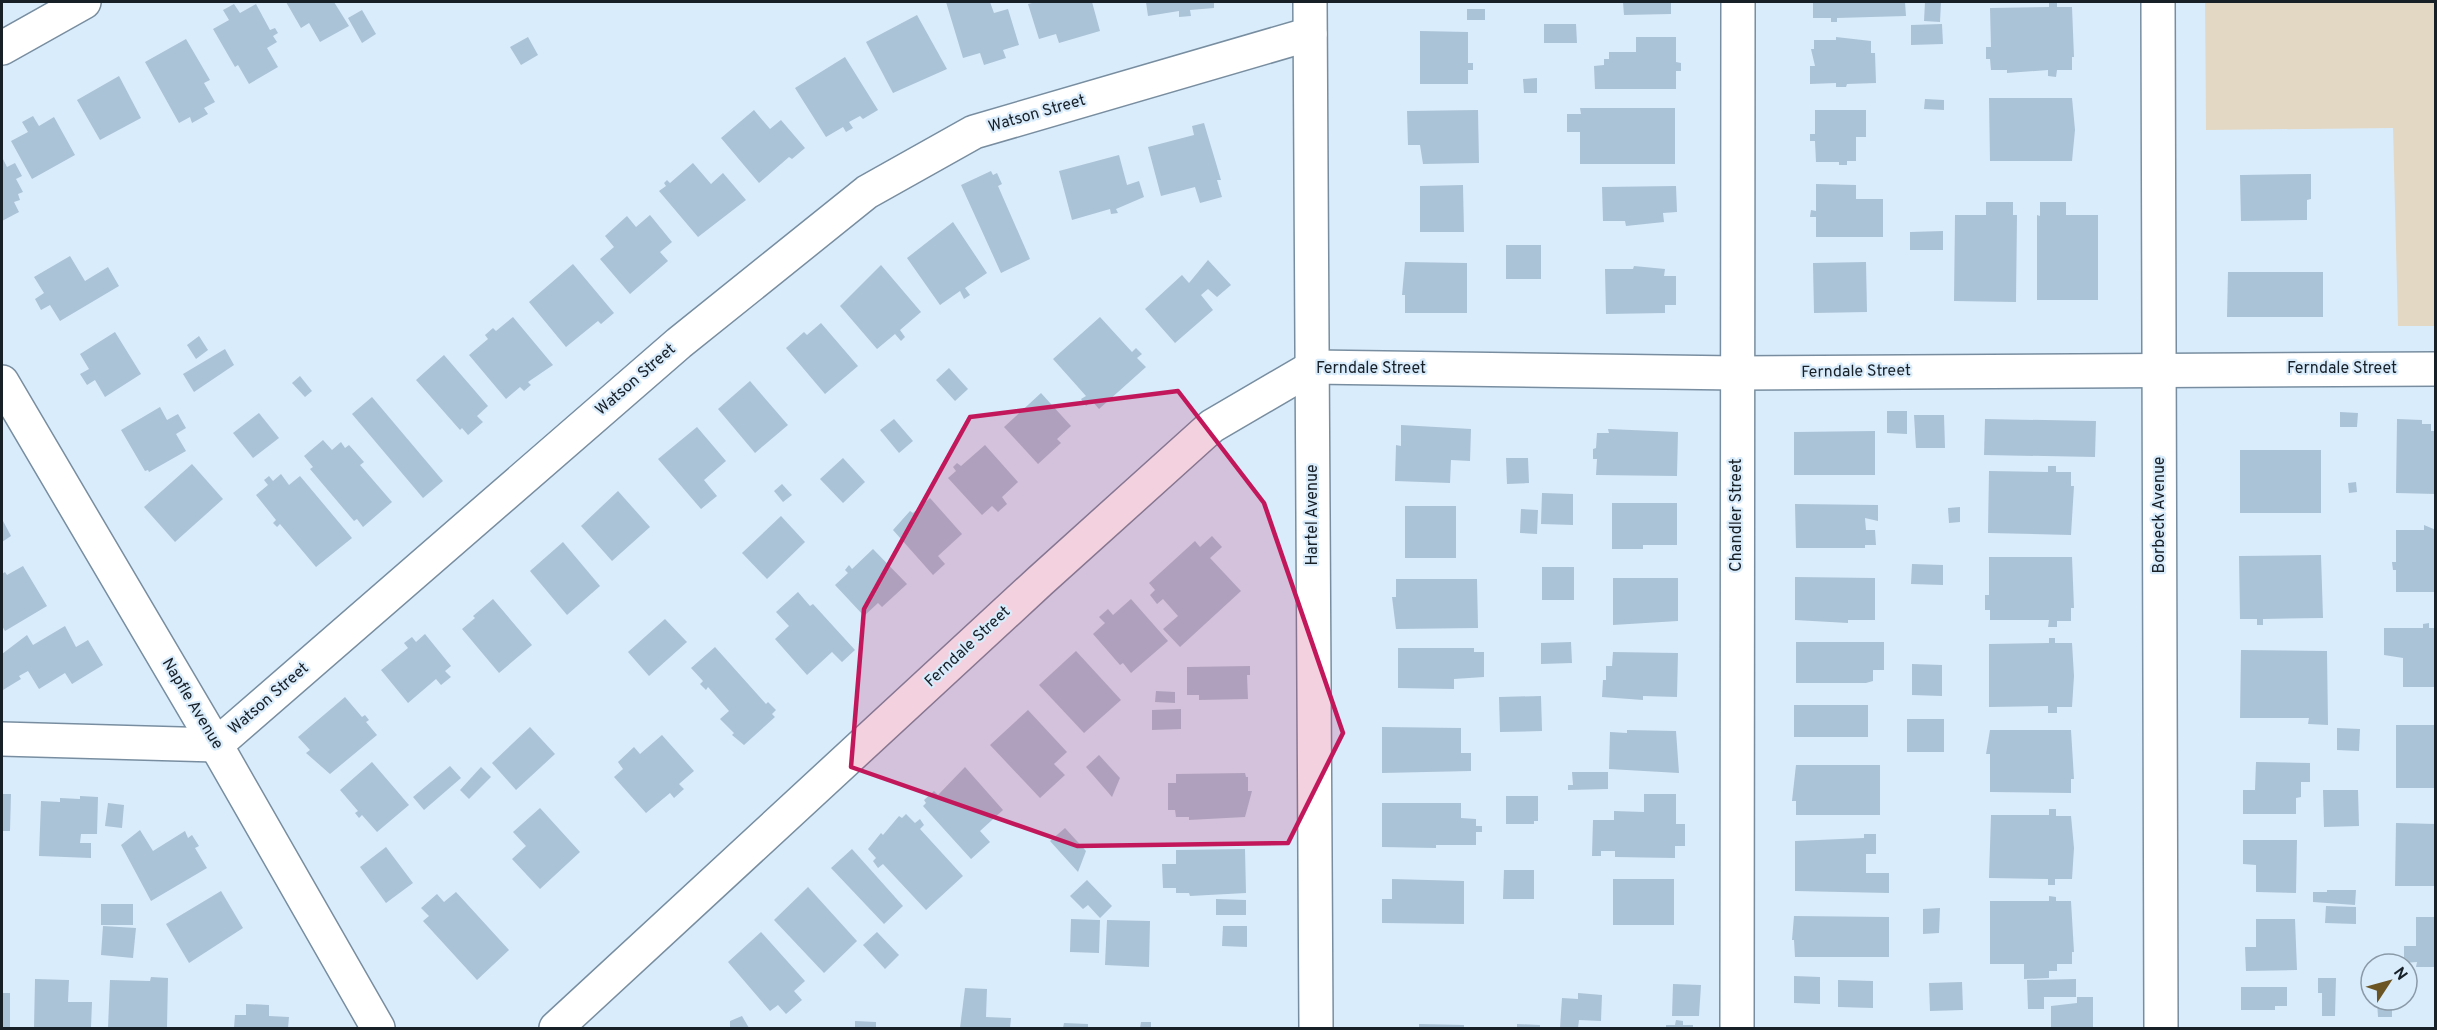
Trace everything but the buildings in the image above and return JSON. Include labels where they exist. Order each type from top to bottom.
[{"type":"street","points":[[2,48],[84,2]]},
{"type":"street","name":"Hartel Avenue","points":[[1310,2],[1316,1029]]},
{"type":"street","name":"Chandler Street","points":[[1737,1029],[1738,2]]},
{"type":"street","name":"Borbeck Avenue","points":[[2158,2],[2161,1029]]},
{"type":"street","name":"Watson Street","points":[[2,739],[216,745],[679,343],[867,192],[974,132],[1310,34]]},
{"type":"street","name":"Ferndale Street","points":[[556,1029],[1040,581],[1212,426],[1313,366],[1736,373],[2436,369]]},
{"type":"street","name":"Napfle Avenue","points":[[2,382],[216,745],[378,1029]]},
{"type":"highlighted area","points":[[1178,391],[1264,503],[1343,733],[1288,843],[1077,846],[851,767],[864,609],[970,417]]},
{"type":"shaded area","points":[[2205,2],[2435,2],[2435,326],[2398,326],[2393,128],[2206,130]]}]
